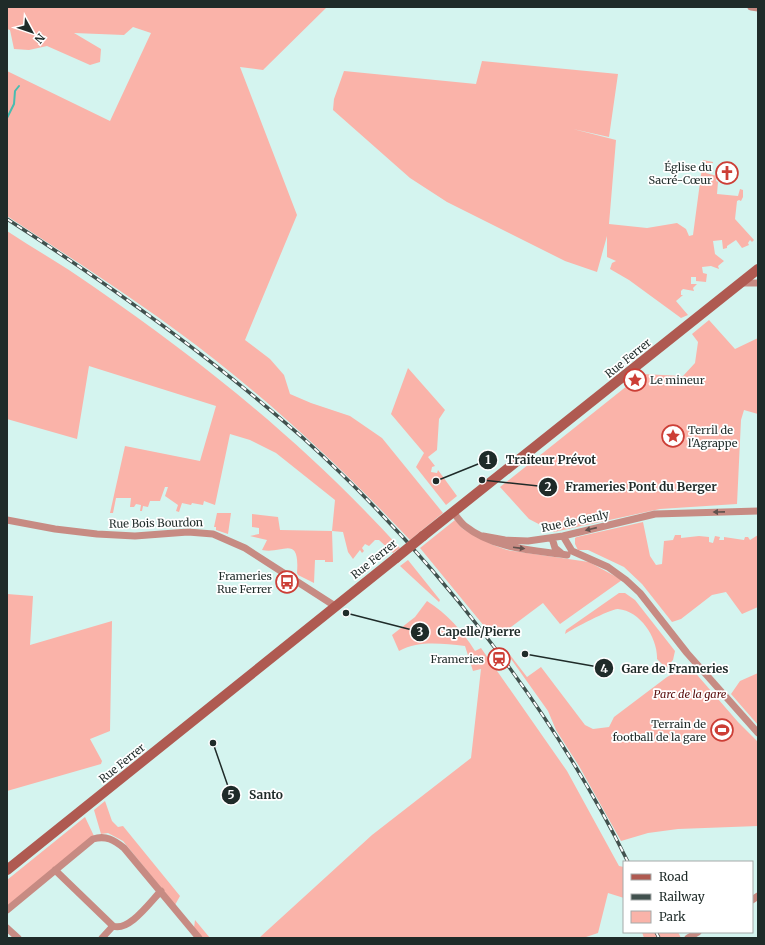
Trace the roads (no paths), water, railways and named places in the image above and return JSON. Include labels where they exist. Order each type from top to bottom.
[{"type":"main road","name":"Rue Ferrer","points":[[7,870],[758,269]]},
{"type":"street","points":[[751,7],[758,8]]},
{"type":"street","points":[[740,283],[758,283]]},
{"type":"street","name":"Rue de Genly","points":[[483,536],[523,541],[563,536],[655,514],[758,511]]},
{"type":"street","points":[[453,512],[464,526],[483,536],[510,547],[593,560]]},
{"type":"street","name":"Rue Bois Bourdon","points":[[7,520],[54,529],[97,534],[135,536],[188,532],[213,534],[245,548],[335,606]]},
{"type":"street","points":[[563,536],[572,550],[608,567],[626,580],[640,593],[694,661],[758,733]]},
{"type":"street","points":[[552,538],[555,548],[559,552],[567,555]]},
{"type":"street","points":[[7,910],[93,839],[101,837],[106,838],[124,848],[199,938]]},
{"type":"street","points":[[55,870],[113,926],[121,928],[129,924],[161,891]]},
{"type":"street","points":[[102,938],[113,926]]},
{"type":"street","points":[[7,928],[18,938]]},
{"type":"waterway","points":[[7,118],[14,104],[15,91],[19,86]]},
{"type":"railway","points":[[7,219],[122,296],[196,351],[268,408],[303,438],[351,483],[397,531],[442,582],[485,635],[563,746],[597,804],[627,861]]},
{"type":"railway","points":[[656,933],[659,938]]},
{"type":"place","name":"Église du Sacré-Cœur","points":[[727,173]]},
{"type":"place","name":"Le mineur","points":[[635,380]]},
{"type":"place","name":"Terril de l'Agrappe","points":[[673,436]]},
{"type":"place","name":"Frameries Pont du Berger","points":[[482,480]]},
{"type":"place","name":"Traiteur Prévot","points":[[436,481]]},
{"type":"place","name":"Frameries Rue Ferrer","points":[[287,582]]},
{"type":"place","name":"Capelle/Pierre","points":[[346,613]]},
{"type":"place","name":"Gare de Frameries","points":[[525,654]]},
{"type":"place","name":"Frameries","points":[[499,659]]},
{"type":"place","name":"Terrain de football de la gare","points":[[722,730]]},
{"type":"place","name":"Santo","points":[[213,743]]},
{"type":"park label","name":"Parc de la gare","points":[[690,694]]}]
